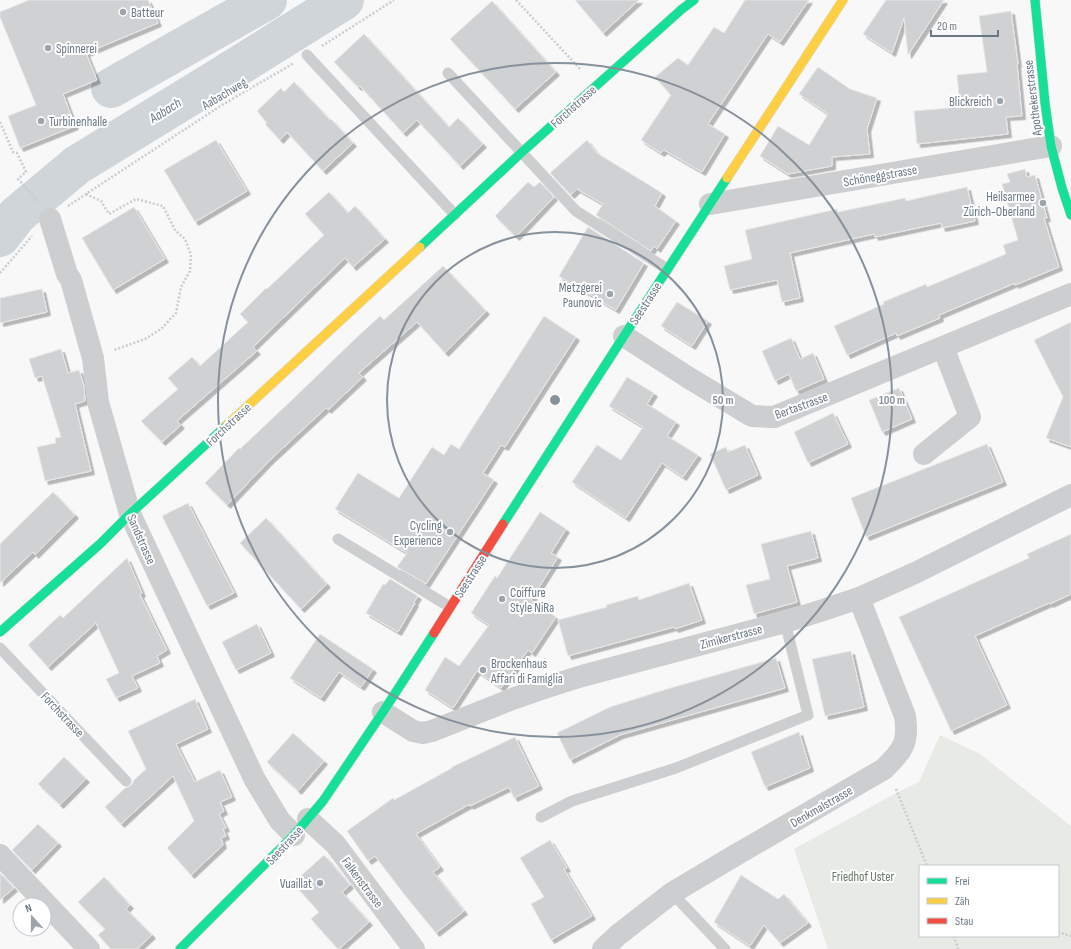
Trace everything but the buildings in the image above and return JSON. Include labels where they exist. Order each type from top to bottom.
[{"type":"street","name":"Forchstrasse","points":[[0,632],[100,544],[130,514],[455,216],[521,153],[682,9],[694,0]]},
{"type":"street","name":"Seestrasse","points":[[180,949],[301,827],[323,801],[383,712],[667,269],[843,0]]},
{"type":"street","name":"Apothekerstrasse","points":[[1035,0],[1045,103],[1051,146],[1071,215]]},
{"type":"street","name":"Schöneggstrasse","points":[[710,204],[1051,146]]},
{"type":"street","name":"Sandstrasse","points":[[44,211],[67,274],[71,280],[93,358],[98,402],[130,514],[255,780],[280,821],[301,827]]},
{"type":"street","name":"Bertastrasse","points":[[624,336],[752,416],[774,417],[1071,294]]},
{"type":"street","points":[[924,454],[970,417],[943,347]]},
{"type":"street","name":"Zimikerstrasse","points":[[383,712],[413,731],[432,731],[547,687],[590,674],[785,622],[820,611],[859,598],[915,573],[1071,495]]},
{"type":"street","name":"Denkmalstrasse","points":[[603,949],[618,935],[672,893],[884,769],[897,757],[904,744],[907,730],[904,716],[859,598]]},
{"type":"street","name":"Falkenstrasse","points":[[301,827],[335,844],[414,949]]},
{"type":"street","points":[[0,855],[89,949]]},
{"type":"lane","points":[[307,55],[455,216]]},
{"type":"lane","points":[[448,73],[576,211],[667,269]]},
{"type":"lane","name":"Seestrasse","points":[[338,539],[450,607]]},
{"type":"lane","points":[[541,817],[572,802],[676,768],[808,715],[785,622]]},
{"type":"lane","name":"Forchstrasse","points":[[0,648],[126,781]]},
{"type":"lane","points":[[672,893],[725,949]]},
{"type":"path","name":"Aabachweg","points":[[0,274],[28,240],[44,224],[44,211],[86,194],[222,105],[307,55],[394,0]]},
{"type":"path","points":[[516,0],[595,86]]},
{"type":"path","points":[[0,122],[13,152],[17,153],[26,172],[18,179],[44,211]]},
{"type":"path","points":[[86,194],[101,201],[109,214],[136,199],[163,206],[175,230],[185,239],[191,255],[190,271],[181,288],[176,313],[161,329],[145,339],[93,358]]},
{"type":"path","points":[[884,769],[898,792],[927,865]]},
{"type":"path","points":[[1059,932],[1071,936]]},
{"type":"path","points":[[954,937],[958,949]]},
{"type":"green space","name":"Friedhof Uster","points":[[940,735],[980,754],[1071,826],[1071,949],[828,949],[794,849],[919,782]]},
{"type":"waterway","points":[[111,88],[267,0]]},
{"type":"waterway","name":"Aabach","points":[[0,237],[17,215],[77,165],[344,0]]},
{"type":"traffic: fast","points":[[420,247],[521,153],[682,9],[694,0]]},
{"type":"traffic: fast","points":[[1035,0],[1045,103],[1051,146],[1071,215]]},
{"type":"traffic: fast","points":[[503,524],[727,178]]},
{"type":"traffic: fast","points":[[0,632],[100,544],[130,514],[227,425]]},
{"type":"traffic: fast","points":[[180,949],[294,835],[323,801],[434,633]]},
{"type":"traffic: slow","points":[[727,178],[843,0]]},
{"type":"traffic: slow","points":[[227,425],[420,247]]},
{"type":"traffic: jam","points":[[434,633],[503,524]]},
{"type":"place","name":"Batteur","points":[[123,12]]},
{"type":"place","name":"Spinnerei","points":[[48,48]]},
{"type":"place","name":"Blickreich","points":[[1000,101]]},
{"type":"place","name":"Turbinenhalle","points":[[41,121]]},
{"type":"place","name":"Heilsarmee Zürich-Oberland","points":[[1043,203]]},
{"type":"place","name":"Metzgerei Paunovic","points":[[610,294]]},
{"type":"place","name":"Cycling Experience","points":[[450,532]]},
{"type":"place","name":"Coiffure Style NiRa","points":[[502,599]]},
{"type":"place","name":"Brockenhaus Affari di Famiglia","points":[[483,670]]},
{"type":"place","name":"Vuaillat","points":[[320,883]]}]
